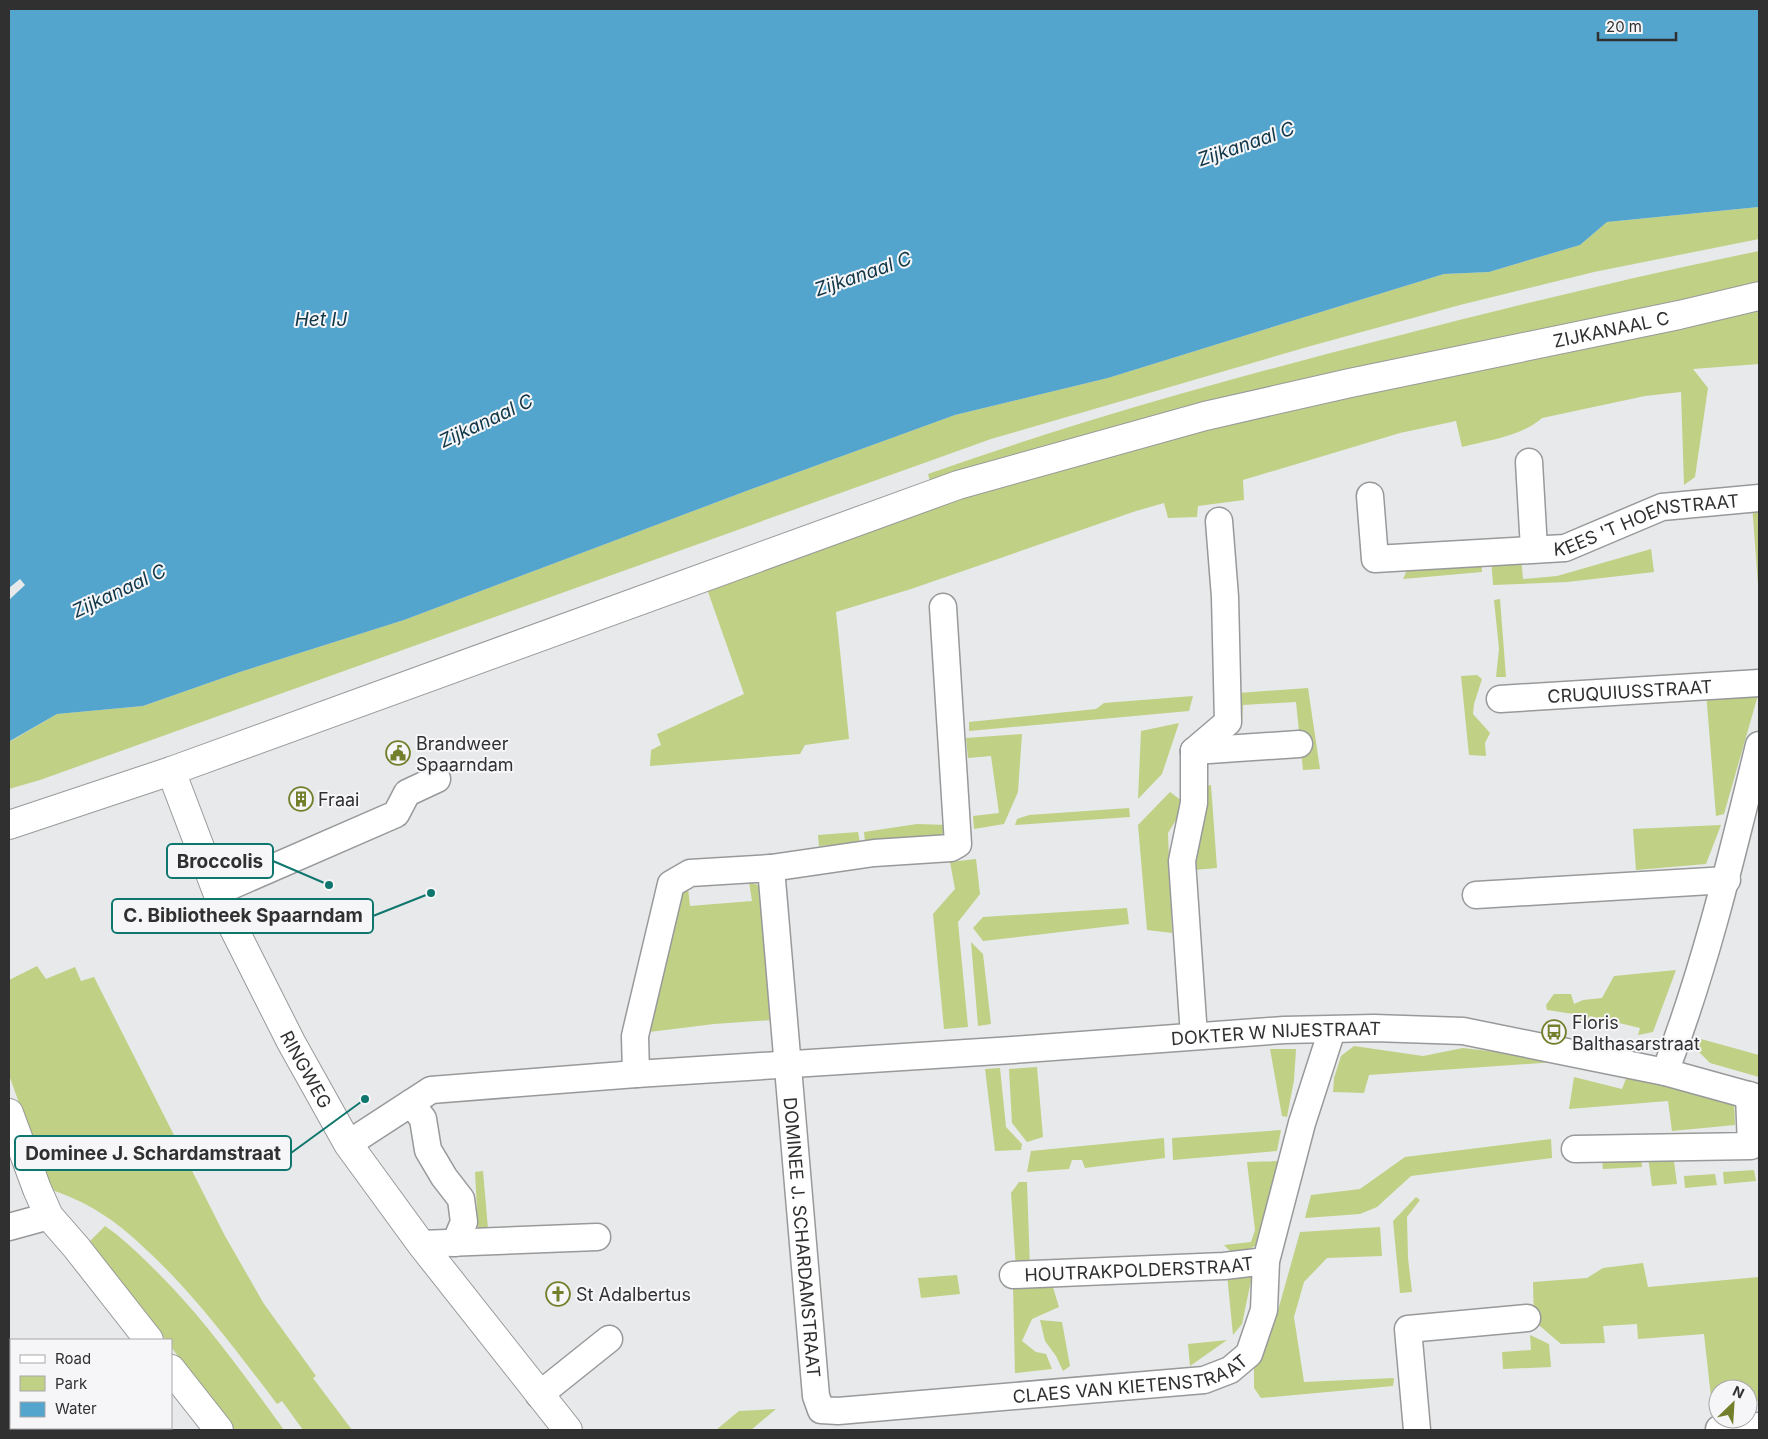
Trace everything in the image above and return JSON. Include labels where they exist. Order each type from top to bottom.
[{"type":"street","name":"ZIJKANAAL C","points":[[9,826],[171,771],[958,485],[1205,416],[1350,383],[1679,315],[1759,296]]},
{"type":"street","name":"KEES 'T HOENSTRAAT","points":[[1529,462],[1534,549]]},
{"type":"street","name":"KEES 'T HOENSTRAAT","points":[[1370,496],[1375,559],[1565,548],[1662,507],[1759,498]]},
{"type":"street","points":[[1194,1036],[1182,861],[1194,802],[1194,751],[1228,722],[1225,597],[1219,521]]},
{"type":"street","points":[[636,1074],[635,1036],[671,884],[690,874],[771,868],[874,853],[951,848],[958,844],[944,607]]},
{"type":"street","name":"CRUQUIUSSTRAAT","points":[[1500,698],[1759,683]]},
{"type":"street","points":[[1194,751],[1299,744]]},
{"type":"street","points":[[1665,1072],[1678,1039],[1726,880],[1759,745]]},
{"type":"street","name":"RINGWEG","points":[[171,771],[217,892],[291,1042],[348,1144],[421,1244],[568,1430]]},
{"type":"street","points":[[217,892],[396,814],[407,793],[437,780]]},
{"type":"street","points":[[771,868],[787,1064]]},
{"type":"street","points":[[1476,895],[1726,880]]},
{"type":"street","name":"DOKTER W NIJESTRAAT","points":[[348,1144],[431,1090],[636,1074],[1284,1030],[1374,1028],[1463,1031],[1665,1072],[1754,1096]]},
{"type":"street","name":"CLAES VAN KIETENSTRAAT","points":[[821,1410],[838,1411],[1204,1380],[1230,1370],[1249,1354],[1264,1310],[1266,1261],[1302,1123],[1332,1030]]},
{"type":"street","name":"DOMINEE J. SCHARDAMSTRAAT","points":[[787,1064],[816,1396],[821,1410]]},
{"type":"street","points":[[1575,1149],[1755,1146],[1754,1096]]},
{"type":"street","points":[[411,1103],[422,1119],[428,1150],[444,1178],[461,1199],[464,1222],[455,1243]]},
{"type":"street","points":[[9,1113],[49,1216],[76,1247],[148,1339]]},
{"type":"street","points":[[9,1227],[49,1216]]},
{"type":"street","points":[[421,1244],[598,1238]]},
{"type":"street","name":"HOUTRAKPOLDERSTRAAT","points":[[1013,1275],[1224,1266],[1266,1261]]},
{"type":"street","points":[[1417,1430],[1408,1329],[1527,1318]]},
{"type":"street","points":[[539,1395],[609,1339]]},
{"type":"street","points":[[172,1370],[219,1430]]},
{"type":"green space","points":[[1759,207],[1759,239],[1594,272],[1460,305],[1307,347],[991,439],[40,780],[9,789],[9,738],[11,741],[57,714],[143,706],[240,672],[404,620],[749,490],[955,415],[1108,378],[1444,274],[1489,272],[1580,245],[1607,222]]},
{"type":"green space","points":[[1759,251],[1759,283],[1521,334],[931,485],[928,474],[1043,435],[1217,384],[1334,352],[1530,303]]},
{"type":"green space","points":[[1759,307],[1759,364],[1693,369],[1708,388],[1695,477],[1684,485],[1681,392],[1645,396],[1542,418],[1514,434],[1462,447],[1456,421],[1400,433],[1243,480],[1244,500],[1198,506],[1197,517],[1168,518],[1164,503],[911,589],[836,612],[849,739],[805,745],[800,754],[650,766],[651,750],[661,745],[657,734],[744,694],[707,589],[872,523],[1124,447]]},
{"type":"green space","points":[[1752,504],[1759,506],[1759,598]]},
{"type":"green space","points":[[1651,549],[1654,572],[1567,582],[1493,585],[1491,559],[1497,565],[1513,565],[1513,556],[1521,556],[1523,579],[1557,576]]},
{"type":"green space","points":[[1481,558],[1482,572],[1403,579],[1410,564]]},
{"type":"green space","points":[[1500,599],[1506,677],[1496,677],[1499,649],[1494,600]]},
{"type":"green space","points":[[1477,675],[1482,679],[1474,704],[1473,714],[1490,733],[1485,743],[1486,756],[1469,755],[1461,676]]},
{"type":"green space","points":[[1308,688],[1320,769],[1303,770],[1296,702],[1243,705],[1242,726],[1233,725],[1238,693]]},
{"type":"green space","points":[[1706,692],[1758,695],[1724,814],[1716,816]]},
{"type":"green space","points":[[1193,696],[1189,711],[969,731],[969,722],[1096,709],[1104,703]]},
{"type":"green space","points":[[1179,723],[1162,774],[1138,799],[1141,731]]},
{"type":"green space","points":[[1022,734],[1018,792],[1004,824],[974,829],[973,816],[999,813],[991,756],[968,758],[966,738]]},
{"type":"green space","points":[[1211,785],[1217,868],[1194,870],[1205,786]]},
{"type":"green space","points":[[1170,792],[1186,804],[1168,833],[1172,933],[1147,930],[1138,825]]},
{"type":"green space","points":[[1129,808],[1130,817],[1015,825],[1017,819],[1029,815]]},
{"type":"green space","points":[[917,824],[948,825],[940,837],[865,842],[864,832]]},
{"type":"green space","points":[[1721,825],[1706,864],[1636,870],[1633,829]]},
{"type":"green space","points":[[858,832],[860,843],[819,846],[818,835]]},
{"type":"green space","points":[[976,859],[980,894],[958,922],[968,1027],[944,1029],[933,914],[955,889],[950,862]]},
{"type":"green space","points":[[749,882],[761,886],[772,1020],[714,1024],[649,1032],[682,890],[688,888],[690,906],[752,901]]},
{"type":"green space","points":[[1127,908],[1129,924],[983,941],[973,928],[983,917]]},
{"type":"green space","points":[[971,942],[983,954],[991,1024],[978,1026]]},
{"type":"green space","points":[[37,966],[46,979],[75,967],[81,981],[94,977],[225,1236],[264,1304],[316,1376],[313,1378],[352,1430],[303,1430],[282,1401],[277,1404],[202,1308],[152,1255],[109,1218],[77,1200],[50,1189],[9,1075],[9,980]]},
{"type":"green space","points":[[1676,970],[1653,1032],[1638,1035],[1640,1028],[1590,1016],[1586,1022],[1579,1020],[1580,1015],[1547,1010],[1546,1005],[1554,994],[1571,994],[1574,1004],[1583,1000],[1602,998],[1614,976]]},
{"type":"green space","points":[[1701,1039],[1759,1055],[1759,1077],[1710,1063],[1698,1051]]},
{"type":"green space","points":[[1354,1046],[1423,1056],[1463,1048],[1524,1055],[1556,1062],[1369,1075],[1364,1093],[1333,1092],[1334,1078],[1341,1056]]},
{"type":"green space","points":[[1270,1049],[1296,1049],[1294,1080],[1287,1117],[1282,1116]]},
{"type":"green space","points":[[1037,1067],[1043,1137],[1027,1142],[1012,1123],[1009,1069]]},
{"type":"green space","points":[[1000,1068],[1006,1127],[1022,1144],[1021,1150],[995,1151],[985,1069]]},
{"type":"green space","points":[[1629,1071],[1734,1100],[1735,1125],[1672,1131],[1668,1101],[1569,1109],[1574,1077],[1622,1089]]},
{"type":"green space","points":[[1281,1130],[1277,1151],[1173,1160],[1172,1138]]},
{"type":"green space","points":[[1164,1138],[1165,1158],[1085,1168],[1082,1160],[1072,1160],[1069,1169],[1027,1172],[1031,1151]]},
{"type":"green space","points":[[1551,1139],[1552,1158],[1411,1176],[1377,1207],[1360,1214],[1305,1218],[1311,1195],[1360,1189],[1405,1157]]},
{"type":"green space","points":[[1673,1154],[1677,1184],[1652,1186],[1648,1157]]},
{"type":"green space","points":[[1641,1157],[1642,1167],[1603,1169],[1602,1159]]},
{"type":"green space","points":[[1279,1161],[1257,1244],[1250,1249],[1230,1251],[1224,1245],[1251,1242],[1255,1230],[1247,1162]]},
{"type":"green space","points":[[1754,1170],[1756,1181],[1724,1184],[1723,1172]]},
{"type":"green space","points":[[483,1171],[488,1229],[478,1228],[475,1172]]},
{"type":"green space","points":[[1715,1174],[1717,1185],[1685,1188],[1684,1176]]},
{"type":"green space","points":[[1019,1182],[1027,1182],[1030,1269],[1016,1269],[1011,1193]]},
{"type":"green space","points":[[1416,1197],[1420,1200],[1407,1217],[1408,1258],[1412,1292],[1400,1293],[1393,1221]]},
{"type":"green space","points":[[105,1226],[138,1254],[168,1283],[203,1323],[284,1430],[235,1430],[172,1348],[172,1339],[165,1339],[90,1248],[89,1242]]},
{"type":"green space","points":[[1380,1227],[1382,1256],[1327,1258],[1304,1282],[1294,1317],[1304,1382],[1394,1378],[1393,1386],[1261,1398],[1254,1388],[1254,1365],[1277,1314],[1300,1232]]},
{"type":"green space","points":[[1643,1263],[1648,1287],[1759,1277],[1759,1401],[1758,1379],[1709,1379],[1704,1334],[1638,1339],[1637,1324],[1603,1326],[1605,1343],[1561,1344],[1534,1321],[1533,1282],[1587,1278],[1603,1268]]},
{"type":"green space","points":[[1253,1271],[1242,1324],[1233,1335],[1227,1274]]},
{"type":"green space","points":[[957,1275],[960,1294],[921,1298],[918,1278]]},
{"type":"green space","points":[[1052,1284],[1059,1307],[1032,1319],[1022,1341],[1036,1352],[1046,1354],[1052,1369],[1015,1373],[1013,1287]]},
{"type":"green space","points":[[1040,1320],[1062,1322],[1070,1366],[1063,1371],[1056,1356],[1045,1341]]},
{"type":"green space","points":[[1530,1335],[1549,1344],[1551,1367],[1503,1369],[1502,1352],[1531,1350]]},
{"type":"green space","points":[[1227,1340],[1190,1366],[1188,1344]]},
{"type":"green space","points":[[776,1409],[751,1430],[716,1430],[739,1411]]},
{"type":"water","name":"Het IJ","points":[[9,9],[1759,9],[1759,207],[1607,222],[1580,245],[1489,272],[1444,274],[1108,378],[955,415],[749,490],[404,620],[240,672],[143,706],[57,714],[10,741]]},
{"type":"pier","points":[[20,579],[25,585],[9,600],[9,588]]},
{"type":"place","name":"Brandweer Spaarndam","points":[[398,753]]},
{"type":"place","name":"Fraai","points":[[301,799]]},
{"type":"place","name":"Broccolis","points":[[329,885]]},
{"type":"place","name":"C. Bibliotheek Spaarndam","points":[[431,893]]},
{"type":"place","name":"Floris Balthasarstraat","points":[[1554,1032]]},
{"type":"place","name":"Dominee J. Schardamstraat","points":[[365,1099]]},
{"type":"place","name":"St Adalbertus","points":[[558,1294]]},
{"type":"water label","name":"Zijkanaal C","points":[[1246,144]]},
{"type":"water label","name":"Zijkanaal C","points":[[863,274]]},
{"type":"water label","name":"Zijkanaal C","points":[[486,421]]},
{"type":"water label","name":"Zijkanaal C","points":[[119,591]]}]
